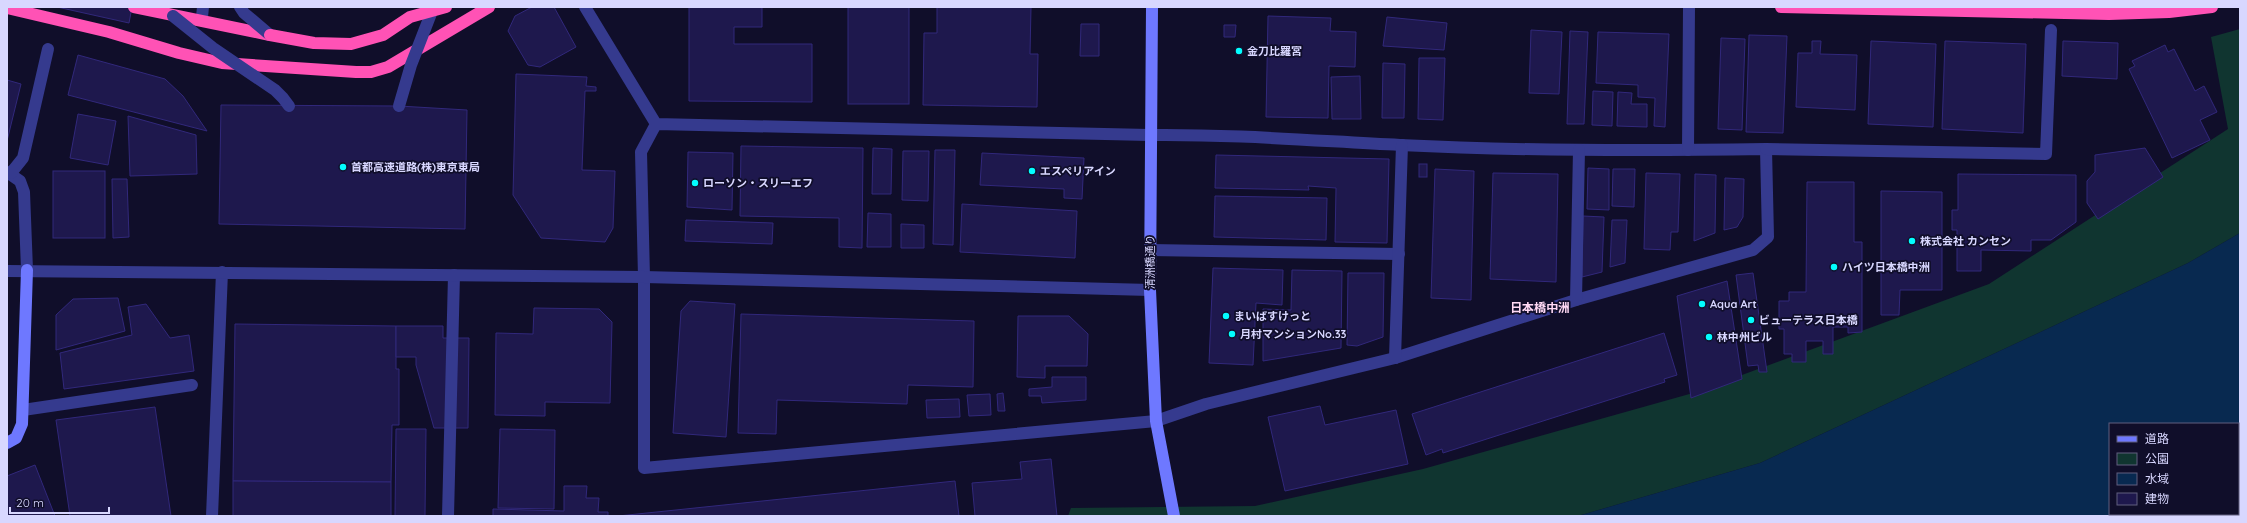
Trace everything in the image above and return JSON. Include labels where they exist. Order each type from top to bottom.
[{"type":"highway","points":[[138,8],[314,43],[351,44],[383,35],[410,17],[427,8],[446,7]]},
{"type":"highway","points":[[7,8],[109,32],[179,53],[222,63],[371,72],[388,67],[489,7]]},
{"type":"highway","points":[[1781,7],[2109,14],[2169,12],[2212,7]]},
{"type":"main road","name":"清洲橋通り","points":[[1152,7],[1150,290],[1156,421],[1174,516]]},
{"type":"main road","points":[[7,443],[16,438],[22,424],[27,270]]},
{"type":"street","points":[[161,7],[202,12],[326,47],[340,48],[361,46],[389,37],[406,26],[427,8]]},
{"type":"street","points":[[240,7],[244,13],[270,35]]},
{"type":"street","points":[[585,7],[656,124]]},
{"type":"street","points":[[1688,150],[1689,7]]},
{"type":"street","points":[[399,106],[427,8]]},
{"type":"street","points":[[173,16],[213,48],[275,90],[284,98],[289,106]]},
{"type":"street","points":[[656,124],[1150,135],[1202,134],[1402,145],[1580,150],[1766,149],[2046,154],[2051,30]]},
{"type":"street","points":[[27,270],[24,192],[20,181],[9,172],[23,158],[48,49]]},
{"type":"street","points":[[656,124],[641,152],[644,277],[644,468],[1156,421],[1206,404],[1395,358],[1576,300],[1753,250],[1768,237],[1766,149]]},
{"type":"street","points":[[1395,358],[1402,145]]},
{"type":"street","points":[[1576,300],[1580,150]]},
{"type":"street","points":[[1150,250],[1399,254]]},
{"type":"street","points":[[7,270],[644,277],[1150,290]]},
{"type":"street","points":[[212,516],[222,272]]},
{"type":"street","points":[[448,516],[454,275]]},
{"type":"street","points":[[23,410],[192,385]]},
{"type":"green space","points":[[2240,29],[2240,233],[2188,263],[1760,463],[1578,516],[1068,516],[1071,508],[1255,506],[1423,469],[1693,393],[1989,284],[2228,129],[2211,37]]},
{"type":"water","points":[[2240,233],[2240,516],[1578,516],[1760,463],[2188,263]]},
{"type":"building","points":[[57,7],[132,7],[129,23]]},
{"type":"building","points":[[532,7],[554,7],[576,47],[540,67],[528,65],[508,31],[515,16]]},
{"type":"building","points":[[689,7],[762,7],[762,27],[734,27],[734,44],[812,44],[812,102],[689,101]]},
{"type":"building","points":[[848,7],[909,7],[909,104],[848,104]]},
{"type":"building","points":[[937,7],[1031,7],[1030,54],[1038,54],[1037,107],[923,105],[924,33],[937,33]]},
{"type":"building","points":[[1268,16],[1331,18],[1330,31],[1356,32],[1355,67],[1329,66],[1328,118],[1266,117]]},
{"type":"building","points":[[1387,17],[1447,23],[1444,50],[1383,46]]},
{"type":"building","points":[[1081,24],[1099,24],[1099,56],[1080,56]]},
{"type":"building","points":[[1224,25],[1236,25],[1235,37],[1224,37]]},
{"type":"building","points":[[1531,30],[1562,32],[1559,94],[1529,93]]},
{"type":"building","points":[[1570,31],[1588,32],[1584,124],[1567,124]]},
{"type":"building","points":[[1598,32],[1669,34],[1665,127],[1654,126],[1655,98],[1638,97],[1638,85],[1596,83]]},
{"type":"building","points":[[1749,35],[1787,36],[1783,133],[1746,132]]},
{"type":"building","points":[[1721,38],[1745,39],[1742,130],[1718,129]]},
{"type":"building","points":[[1812,41],[1821,41],[1820,54],[1857,55],[1855,110],[1796,107],[1798,53],[1812,53]]},
{"type":"building","points":[[1871,41],[1936,44],[1933,127],[1868,124]]},
{"type":"building","points":[[1945,41],[2026,44],[2023,133],[1942,129]]},
{"type":"building","points":[[2063,41],[2118,43],[2117,79],[2062,76]]},
{"type":"building","points":[[2165,45],[2168,52],[2174,49],[2195,91],[2204,86],[2217,112],[2200,120],[2210,140],[2172,158],[2129,69],[2135,66],[2132,61]]},
{"type":"building","points":[[78,55],[165,79],[183,96],[207,131],[68,95]]},
{"type":"building","points":[[1419,58],[1445,58],[1443,120],[1418,119]]},
{"type":"building","points":[[1383,63],[1405,64],[1404,118],[1382,118]]},
{"type":"building","points":[[516,74],[587,77],[586,86],[596,87],[596,91],[585,91],[582,170],[615,171],[613,228],[605,242],[541,238],[513,195]]},
{"type":"building","points":[[1360,76],[1361,119],[1332,119],[1331,77]]},
{"type":"building","points":[[7,80],[21,84],[7,141]]},
{"type":"building","points":[[1593,91],[1613,92],[1612,126],[1592,125]]},
{"type":"building","points":[[1618,92],[1632,93],[1631,104],[1647,104],[1647,127],[1617,126]]},
{"type":"building","name":"首都高速道路(株)東京東局","points":[[221,105],[399,106],[467,110],[465,229],[219,224]]},
{"type":"building","points":[[78,114],[116,121],[108,165],[70,158]]},
{"type":"building","points":[[128,116],[196,135],[197,174],[130,176]]},
{"type":"building","points":[[741,146],[863,148],[862,248],[839,247],[839,218],[740,216]]},
{"type":"building","points":[[873,148],[892,149],[891,194],[872,194]]},
{"type":"building","points":[[2145,148],[2163,177],[2098,219],[2087,203],[2087,181],[2095,172],[2095,155]]},
{"type":"building","points":[[935,150],[955,150],[953,245],[933,244]]},
{"type":"building","points":[[903,151],[929,151],[928,201],[902,200]]},
{"type":"building","points":[[688,152],[733,153],[732,210],[687,207]]},
{"type":"building","name":"エスペリアイン","points":[[982,153],[1084,158],[1082,199],[1064,198],[1064,189],[980,185]]},
{"type":"building","points":[[1216,155],[1389,159],[1387,243],[1335,242],[1336,188],[1308,186],[1309,190],[1215,188]]},
{"type":"building","points":[[1419,164],[1427,164],[1427,177],[1419,177]]},
{"type":"building","points":[[1588,168],[1609,169],[1609,210],[1587,209]]},
{"type":"building","points":[[1435,169],[1474,171],[1471,300],[1431,298]]},
{"type":"building","points":[[1613,169],[1635,169],[1634,207],[1612,206]]},
{"type":"building","points":[[53,171],[105,171],[105,238],[53,238]]},
{"type":"building","points":[[1493,173],[1558,174],[1556,282],[1490,279]]},
{"type":"building","points":[[1646,173],[1680,174],[1678,232],[1671,232],[1670,250],[1644,249]]},
{"type":"building","points":[[1695,174],[1716,175],[1715,233],[1694,241]]},
{"type":"building","points":[[1958,174],[2076,175],[2076,222],[2051,240],[2031,240],[2031,251],[1981,250],[1981,271],[1957,271],[1957,230],[1952,230],[1952,210],[1958,210]]},
{"type":"building","points":[[1725,178],[1744,179],[1743,217],[1737,227],[1724,230]]},
{"type":"building","points":[[112,179],[127,179],[129,237],[113,238]]},
{"type":"building","name":"ハイツ日本橋中洲","points":[[1807,182],[1854,182],[1854,242],[1862,242],[1862,332],[1848,333],[1848,327],[1833,327],[1833,354],[1823,354],[1823,341],[1806,341],[1806,362],[1792,362],[1792,354],[1784,354],[1784,329],[1779,329],[1779,301],[1789,301],[1789,292],[1806,292]]},
{"type":"building","name":"株式会社 カンセン","points":[[1881,191],[1942,192],[1942,290],[1900,290],[1899,315],[1881,315]]},
{"type":"building","points":[[1215,196],[1327,198],[1326,240],[1214,237]]},
{"type":"building","points":[[962,204],[1077,211],[1075,258],[960,252]]},
{"type":"building","points":[[868,213],[891,214],[891,247],[867,247]]},
{"type":"building","points":[[1583,216],[1604,217],[1602,272],[1582,277]]},
{"type":"building","points":[[686,220],[773,223],[772,244],[685,241]]},
{"type":"building","points":[[1612,220],[1627,220],[1625,263],[1610,267]]},
{"type":"building","points":[[901,224],[924,225],[924,248],[901,248]]},
{"type":"building","name":"月村マンションNo.33","points":[[1213,268],[1283,270],[1282,305],[1256,303],[1253,365],[1209,363]]},
{"type":"building","points":[[1292,270],[1342,271],[1341,348],[1263,361],[1263,309],[1291,310]]},
{"type":"building","points":[[1348,273],[1384,273],[1383,337],[1357,346],[1347,345]]},
{"type":"building","name":"ビューテラス日本橋","points":[[1753,273],[1767,372],[1759,372],[1758,365],[1748,366],[1736,275]]},
{"type":"building","name":"林中州ビル","points":[[1727,281],[1742,379],[1691,398],[1677,296]]},
{"type":"building","points":[[118,298],[125,331],[56,350],[56,315],[73,299]]},
{"type":"building","points":[[690,301],[735,304],[726,437],[673,433],[681,311]]},
{"type":"building","points":[[146,304],[170,338],[189,335],[194,371],[64,389],[60,353],[132,335],[128,307]]},
{"type":"building","points":[[534,308],[599,309],[612,322],[610,403],[545,402],[545,416],[495,415],[496,333],[533,334]]},
{"type":"building","points":[[741,314],[974,321],[973,387],[908,385],[907,404],[777,400],[776,434],[738,433]]},
{"type":"building","points":[[1018,316],[1069,316],[1088,334],[1087,366],[1045,366],[1045,378],[1017,377]]},
{"type":"building","points":[[235,324],[396,326],[396,369],[399,369],[399,425],[392,425],[391,482],[233,481]]},
{"type":"building","points":[[396,326],[443,326],[443,338],[469,338],[468,428],[434,428],[416,365],[416,357],[396,357]]},
{"type":"building","points":[[1664,333],[1677,375],[1664,379],[1665,382],[1443,453],[1442,449],[1426,455],[1412,414]]},
{"type":"building","points":[[1052,377],[1086,377],[1086,400],[1042,403],[1041,396],[1029,396],[1029,389],[1052,387]]},
{"type":"building","points":[[1003,393],[1005,411],[998,411],[997,394]]},
{"type":"building","points":[[990,394],[991,415],[969,416],[967,395]]},
{"type":"building","points":[[959,399],[960,417],[927,418],[926,400]]},
{"type":"building","points":[[1320,406],[1325,425],[1396,410],[1408,464],[1285,491],[1268,417]]},
{"type":"building","points":[[155,407],[171,516],[70,516],[56,420]]},
{"type":"building","points":[[396,429],[426,429],[425,516],[395,516]]},
{"type":"building","points":[[500,429],[555,430],[554,509],[498,508]]},
{"type":"building","points":[[1051,459],[1057,516],[975,516],[972,483],[1022,479],[1020,462]]},
{"type":"building","points":[[35,465],[55,516],[7,516],[7,476]]},
{"type":"building","points":[[233,481],[391,482],[391,516],[233,516]]},
{"type":"building","points":[[955,481],[959,516],[618,516]]},
{"type":"building","points":[[564,486],[587,486],[586,498],[599,498],[598,512],[608,512],[608,516],[493,516],[493,509],[564,511]]},
{"type":"place","name":"金刀比羅宮","points":[[1239,51]]},
{"type":"place","name":"首都高速道路(株)東京東局","points":[[343,167]]},
{"type":"place","name":"エスペリアイン","points":[[1032,171]]},
{"type":"place","name":"ローソン・スリーエフ","points":[[695,183]]},
{"type":"place","name":"株式会社 カンセン","points":[[1912,241]]},
{"type":"place","name":"ハイツ日本橋中洲","points":[[1834,267]]},
{"type":"place","name":"Aqua Art","points":[[1702,304]]},
{"type":"place","name":"まいばすけっと","points":[[1226,316]]},
{"type":"place","name":"ビューテラス日本橋","points":[[1751,320]]},
{"type":"place","name":"月村マンションNo.33","points":[[1232,334]]},
{"type":"place","name":"林中州ビル","points":[[1709,337]]},
{"type":"district","name":"日本橋中洲","points":[[1540,308]]}]
